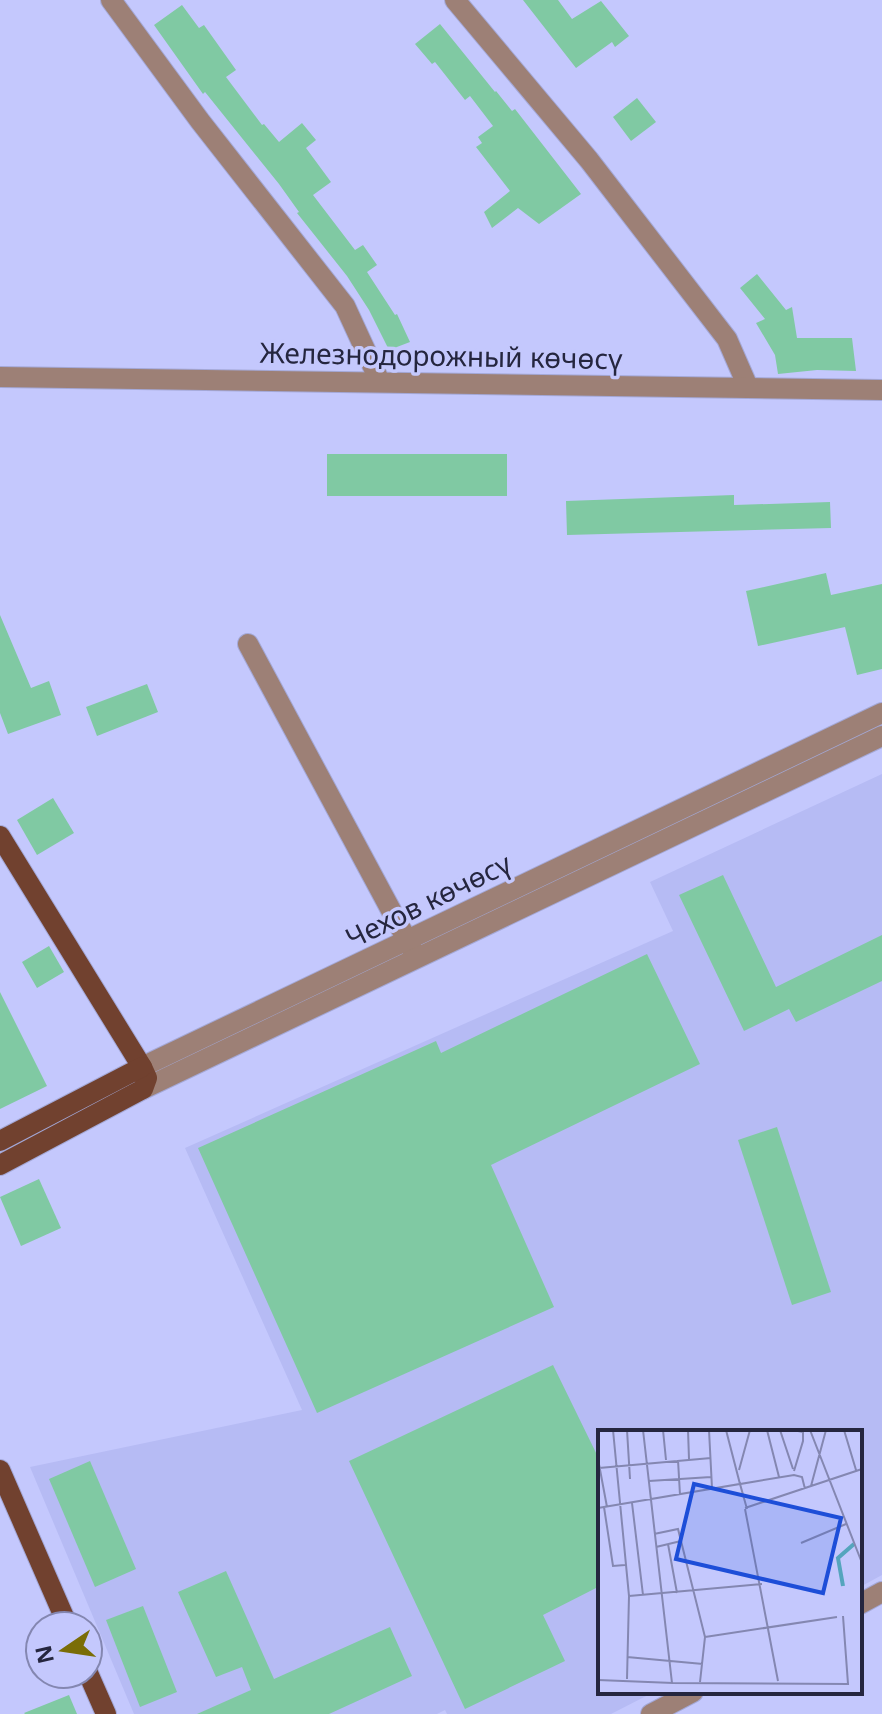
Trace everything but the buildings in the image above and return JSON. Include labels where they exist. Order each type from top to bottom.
[{"type":"main road","points":[[0,836],[147,1078],[143,1089],[0,1165]]},
{"type":"main road","name":"Чехов көчөсү","points":[[0,1141],[142,1067]]},
{"type":"main road","points":[[0,1470],[6,1502],[60,1610]]},
{"type":"main road","points":[[95,1690],[106,1714]]},
{"type":"street","points":[[111,0],[200,121],[345,306],[380,382]]},
{"type":"street","points":[[455,0],[589,160],[727,339],[748,387]]},
{"type":"street","name":"Железнодорожный көчөсү","points":[[0,377],[882,390]]},
{"type":"street","points":[[248,644],[412,949]]},
{"type":"street","name":"Чехов көчөсү","points":[[143,1089],[412,949],[882,713]]},
{"type":"street","name":"Чехов көчөсү","points":[[142,1067],[412,949],[882,736]]},
{"type":"street","points":[[862,1603],[882,1592]]},
{"type":"street","points":[[658,1712],[690,1694]]},
{"type":"shaded area","points":[[882,774],[882,1575],[862,1586],[862,1430],[598,1430],[598,1694],[650,1694],[611,1714],[447,1714],[445,1710],[437,1714],[134,1714],[104,1643],[104,1610],[90,1610],[30,1467],[302,1410],[185,1148],[673,931],[650,882]]}]
